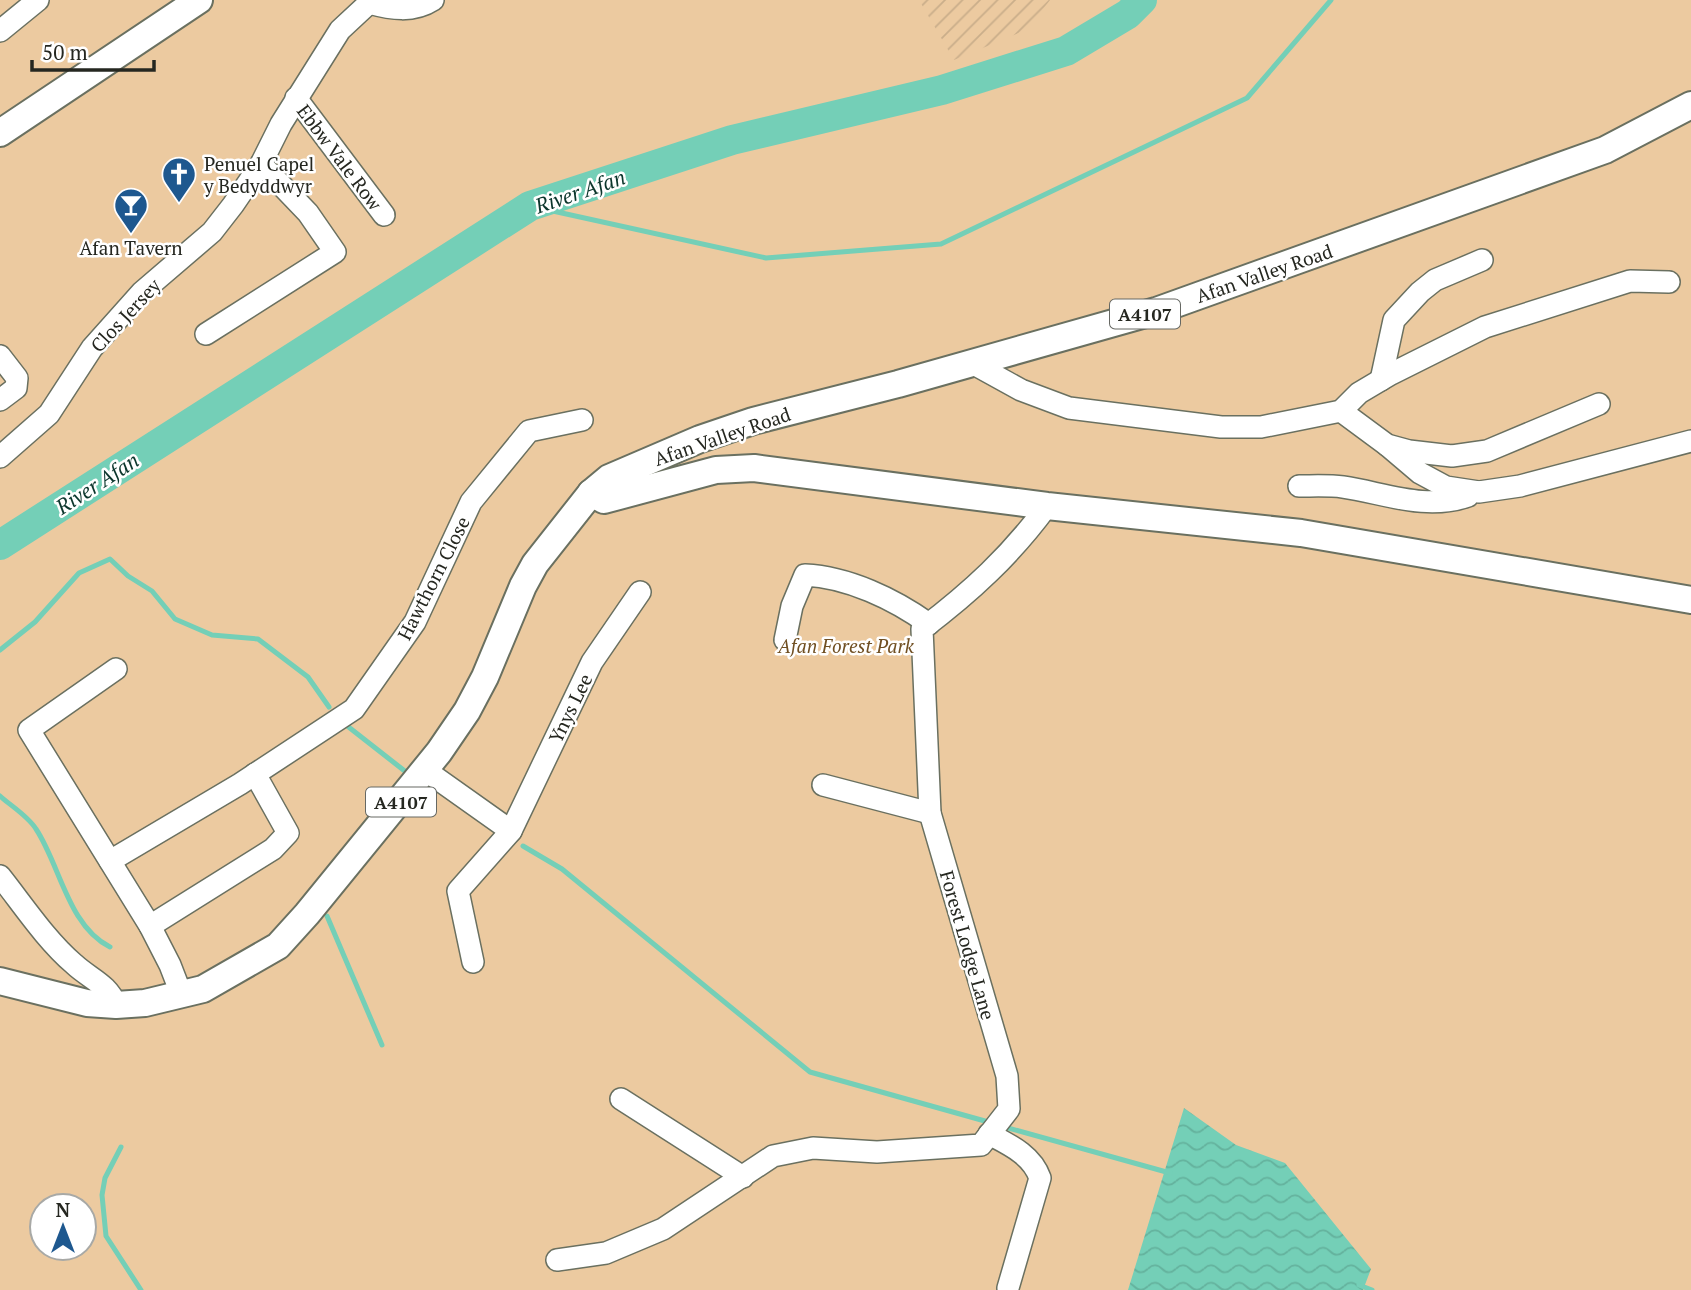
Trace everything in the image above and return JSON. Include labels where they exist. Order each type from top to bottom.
[{"type":"main road","points":[[0,133],[199,0]]},
{"type":"main road","name":"Afan Valley Road","points":[[591,493],[609,478],[700,439],[753,421],[1156,311],[1432,214],[1605,150],[1691,105]]},
{"type":"main road","points":[[591,493],[604,500],[716,470],[754,468],[1047,506],[1301,533],[1691,600]]},
{"type":"main road","name":"A4107","points":[[0,981],[87,1003],[145,1003],[182,996],[216,982],[278,946],[425,770],[467,711],[485,677],[523,586],[536,564],[591,493]]},
{"type":"street","points":[[0,31],[38,0]]},
{"type":"street","points":[[369,1],[392,9],[407,9],[425,5],[433,0]]},
{"type":"street","name":"Clos Jersey","points":[[0,457],[48,414],[92,348],[142,292],[212,232],[261,164],[296,98],[340,30],[369,1]]},
{"type":"street","name":"Ebbw Vale Row","points":[[296,98],[384,215]]},
{"type":"street","points":[[206,334],[335,252],[308,213],[261,164]]},
{"type":"street","points":[[1381,380],[1394,320],[1435,279],[1482,260]]},
{"type":"street","points":[[972,363],[1021,390],[1069,408],[1221,427],[1261,427],[1341,411],[1359,393],[1381,380],[1485,327],[1630,281],[1669,282]]},
{"type":"street","points":[[0,356],[17,378],[16,388],[0,400]]},
{"type":"street","points":[[1387,445],[1409,451],[1452,456],[1487,451],[1599,404]]},
{"type":"street","points":[[1341,411],[1420,473],[1446,487],[1479,492]]},
{"type":"street","name":"Hawthorn Close","points":[[110,861],[255,774],[354,709],[415,622],[471,502],[529,431],[582,420]]},
{"type":"street","points":[[1299,486],[1341,487],[1418,502],[1454,501],[1479,492],[1520,486],[1691,441]]},
{"type":"street","points":[[785,640],[792,606],[805,575],[818,575],[883,595],[906,607],[929,624],[959,602],[1021,541],[1047,506]]},
{"type":"street","name":"Ynys Lee","points":[[473,962],[458,891],[511,831],[592,662],[640,592]]},
{"type":"street","name":"Forest Lodge Lane","points":[[929,624],[922,629],[930,813],[1007,1076],[1009,1109],[995,1127]]},
{"type":"street","points":[[116,670],[29,730],[150,926],[182,996]]},
{"type":"street","points":[[425,770],[511,831]]},
{"type":"street","points":[[150,926],[273,849],[288,833],[255,774]]},
{"type":"street","points":[[823,785],[930,813]]},
{"type":"street","points":[[0,876],[74,964],[106,987],[116,1005]]},
{"type":"street","points":[[621,1099],[743,1177]]},
{"type":"street","points":[[557,1260],[606,1253],[663,1229],[773,1156],[813,1148],[877,1152],[981,1145],[995,1127],[1036,1167],[1040,1178],[1008,1288]]},
{"type":"green space","name":"Afan Forest Park","points":[[0,0],[1691,0],[1691,1290],[0,1290]]},
{"type":"green space","points":[[919,0],[1050,0],[1028,29],[954,60]]},
{"type":"water","points":[[1184,1108],[1236,1145],[1285,1163],[1371,1269],[1363,1290],[1128,1290]]},
{"type":"waterway","name":"River Afan","points":[[0,545],[530,206],[732,140],[942,90],[1066,51],[1128,14],[1142,0]]},
{"type":"waterway","points":[[530,206],[766,258],[941,244],[1247,98],[1331,0]]},
{"type":"waterway","points":[[0,650],[35,622],[79,573],[110,559],[128,576],[152,591],[175,619],[212,635],[258,639],[308,677],[329,707]]},
{"type":"waterway","points":[[346,725],[406,772]]},
{"type":"waterway","points":[[0,796],[33,824],[74,910],[84,925],[110,947]]},
{"type":"waterway","points":[[523,846],[562,869],[810,1072],[992,1123]]},
{"type":"waterway","points":[[327,916],[382,1045]]},
{"type":"waterway","points":[[1001,1126],[1170,1173]]},
{"type":"waterway","points":[[121,1147],[105,1178],[102,1195],[106,1236],[141,1290]]},
{"type":"waterway","points":[[1359,1285],[1372,1290]]},
{"type":"place","name":"Penuel Capel y Bedyddwyr","points":[[179,204]]},
{"type":"place","name":"Afan Tavern","points":[[131,235]]}]
